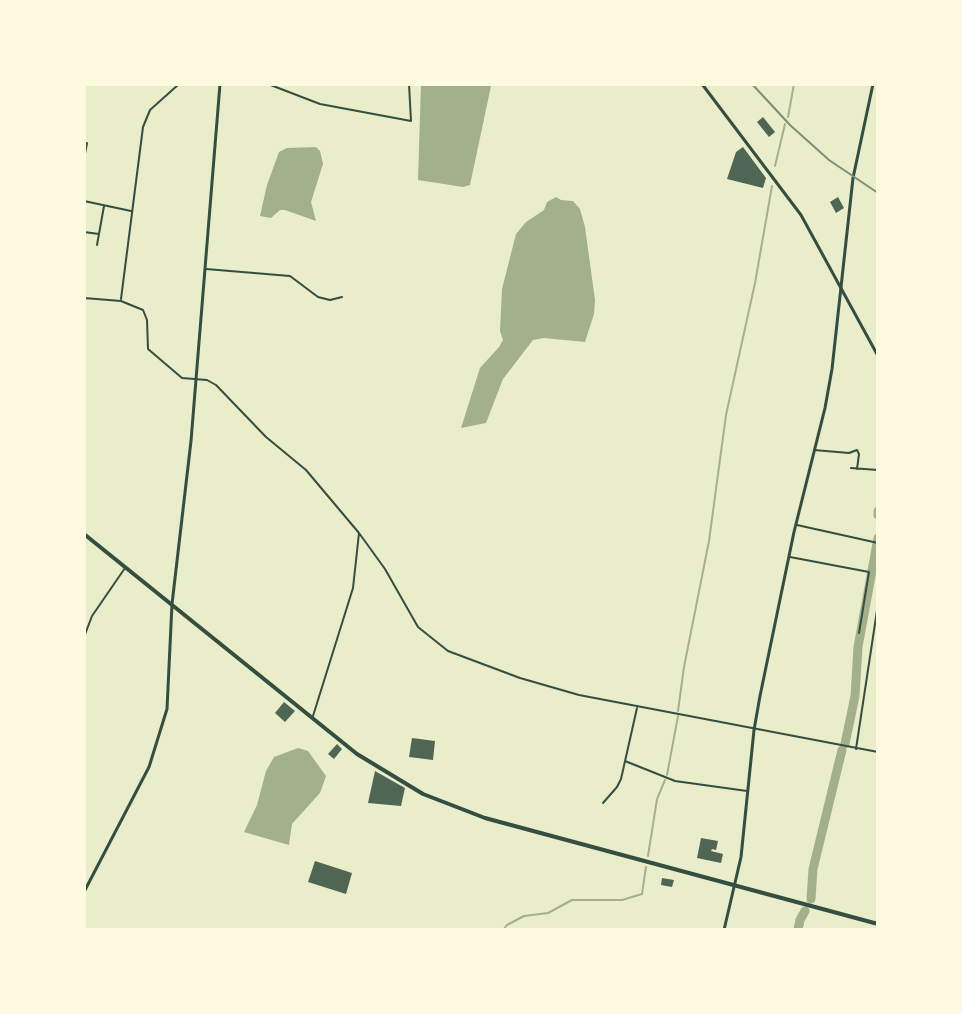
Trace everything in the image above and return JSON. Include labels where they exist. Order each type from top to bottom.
[{"type":"highway","points":[[84,534],[374,766],[412,789],[485,818],[878,924]]},
{"type":"street","points":[[121,301],[143,127],[148,113],[179,84]]},
{"type":"street","points":[[84,892],[144,779],[160,738],[170,682],[172,604],[197,380],[220,84]]},
{"type":"street","points":[[268,84],[320,104],[411,121],[409,84]]},
{"type":"street","points":[[702,84],[791,201],[878,356]]},
{"type":"street","points":[[724,930],[741,857],[754,730],[789,556],[832,369],[853,178],[873,84]]},
{"type":"street","points":[[84,159],[87,143]]},
{"type":"street","points":[[84,201],[132,211]]},
{"type":"street","points":[[97,245],[104,205]]},
{"type":"street","points":[[84,232],[99,234]]},
{"type":"street","points":[[205,269],[290,276],[318,297],[330,300],[342,297]]},
{"type":"street","points":[[84,298],[121,301],[143,310],[147,320],[148,349],[182,378],[207,380],[216,385],[266,437],[311,476],[385,569],[418,627],[442,647],[520,678],[579,695],[878,752]]},
{"type":"street","points":[[814,450],[849,453],[857,450],[857,469]]},
{"type":"street","points":[[851,468],[878,470]]},
{"type":"street","points":[[796,525],[878,543]]},
{"type":"street","points":[[313,718],[353,588],[359,533]]},
{"type":"street","points":[[789,556],[869,572],[859,633]]},
{"type":"street","points":[[84,637],[92,616],[125,567]]},
{"type":"street","points":[[856,749],[878,604]]},
{"type":"street","points":[[603,803],[617,787],[637,706]]},
{"type":"street","points":[[625,761],[675,781],[748,791]]},
{"type":"shaded area","points":[[421,84],[491,86],[470,185],[463,187],[418,180]]},
{"type":"shaded area","points":[[316,147],[323,164],[311,202],[316,221],[285,210],[280,210],[271,218],[260,216],[279,152],[287,148]]},
{"type":"shaded area","points":[[556,197],[573,201],[580,209],[585,227],[595,300],[585,342],[544,338],[533,340],[503,379],[486,423],[461,428],[480,368],[503,340],[500,331],[502,289],[516,234],[526,222],[544,210],[547,202]]},
{"type":"shaded area","points":[[298,748],[308,751],[326,776],[320,793],[292,824],[289,845],[244,832],[274,757]]},
{"type":"building","points":[[763,117],[775,132],[769,137],[757,122]]},
{"type":"building","points":[[743,147],[766,178],[763,188],[727,179],[736,152]]},
{"type":"building","points":[[838,197],[844,208],[836,213],[830,202]]},
{"type":"building","points":[[284,702],[295,711],[285,722],[275,713]]},
{"type":"building","points":[[412,738],[435,741],[433,760],[409,757]]},
{"type":"building","points":[[337,744],[342,749],[334,759],[328,754]]},
{"type":"building","points":[[375,771],[405,788],[401,806],[368,803]]},
{"type":"building","points":[[701,838],[718,841],[716,850],[711,851],[723,854],[721,863],[697,858]]},
{"type":"building","points":[[315,861],[352,873],[346,894],[308,882]]},
{"type":"building","points":[[662,878],[674,880],[672,887],[661,885]]},
{"type":"waterway","points":[[788,117],[794,84]]},
{"type":"waterway","points":[[775,166],[785,124]]},
{"type":"waterway","points":[[678,711],[709,541],[726,415],[755,283],[772,186]]},
{"type":"waterway","points":[[845,744],[855,696],[858,647],[878,538]]},
{"type":"waterway","points":[[667,775],[678,716]]},
{"type":"waterway","points":[[811,899],[813,869],[842,750]]},
{"type":"waterway","points":[[648,856],[657,799],[665,780]]},
{"type":"waterway","points":[[503,930],[524,916],[548,913],[572,900],[622,900],[642,894],[646,867]]},
{"type":"waterway","points":[[798,930],[805,911]]},
{"type":"railway","points":[[752,84],[790,125],[829,160],[878,193]]}]
